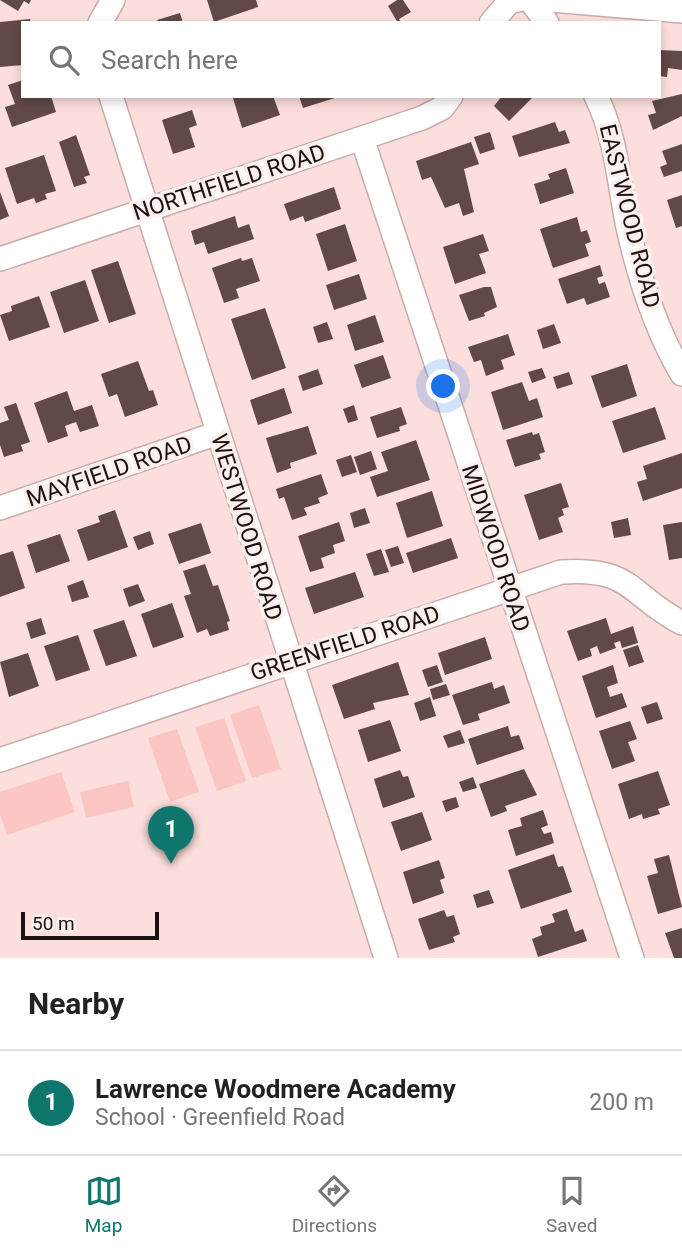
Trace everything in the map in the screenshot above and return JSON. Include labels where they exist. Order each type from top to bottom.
[{"type":"street","points":[[101,21],[113,0]]},
{"type":"street","points":[[493,21],[510,1],[518,0]]},
{"type":"street","points":[[530,0],[546,21]]},
{"type":"street","points":[[551,0],[682,11]]},
{"type":"street","name":"WESTWOOD ROAD","points":[[112,98],[381,956]]},
{"type":"street","name":"NORTHFIELD ROAD","points":[[0,259],[422,118],[442,108],[450,98]]},
{"type":"street","name":"EASTWOOD ROAD","points":[[597,98],[615,154],[630,235],[654,313],[682,374]]},
{"type":"street","name":"MIDWOOD ROAD","points":[[362,138],[632,958]]},
{"type":"street","name":"MAYFIELD ROAD","points":[[0,508],[218,433]]},
{"type":"street","name":"GREENFIELD ROAD","points":[[0,760],[561,572],[605,572],[625,581],[682,622]]},
{"type":"shaded area","points":[[259,705],[281,769],[252,778],[230,715]]},
{"type":"shaded area","points":[[224,718],[246,781],[217,791],[195,727]]},
{"type":"shaded area","points":[[177,729],[199,792],[170,802],[148,738]]},
{"type":"shaded area","points":[[61,772],[75,812],[7,835],[0,814],[0,792]]},
{"type":"shaded area","points":[[128,781],[134,807],[86,818],[80,792]]},
{"type":"building","points":[[0,0],[31,0],[29,4],[24,1],[18,11]]},
{"type":"building","points":[[207,0],[256,0],[258,7],[214,21]]},
{"type":"building","points":[[397,0],[403,0],[411,12],[397,21],[388,6]]},
{"type":"building","points":[[180,13],[182,21],[157,21]]},
{"type":"building","points":[[30,19],[21,21],[21,65],[0,67],[0,22]]},
{"type":"building","points":[[661,50],[682,51],[682,70],[668,68],[667,77],[661,76]]},
{"type":"building","points":[[21,81],[21,98],[52,98],[56,112],[12,127],[5,107],[15,104],[8,85]]},
{"type":"building","points":[[682,94],[682,116],[653,130],[648,115],[656,113],[652,101]]},
{"type":"building","points":[[233,98],[274,98],[280,115],[242,128]]},
{"type":"building","points":[[300,98],[335,98],[303,108]]},
{"type":"building","points":[[500,98],[532,98],[509,121],[494,106]]},
{"type":"building","points":[[192,110],[197,125],[189,128],[195,147],[173,154],[162,120]]},
{"type":"building","points":[[555,122],[559,132],[565,130],[570,143],[519,157],[512,136]]},
{"type":"building","points":[[490,132],[495,149],[480,154],[474,137]]},
{"type":"building","points":[[76,135],[90,175],[84,177],[87,183],[74,187],[59,142]]},
{"type":"building","points":[[471,142],[479,164],[464,169],[474,212],[463,216],[459,203],[445,208],[431,177],[422,180],[416,161]]},
{"type":"building","points":[[682,144],[682,171],[664,177],[660,167],[667,164],[662,151]]},
{"type":"building","points":[[44,155],[56,191],[45,194],[47,199],[36,203],[34,198],[17,204],[5,168]]},
{"type":"building","points":[[566,168],[574,193],[540,204],[534,184],[550,179],[548,174]]},
{"type":"building","points":[[334,187],[341,209],[305,222],[303,216],[290,221],[284,204]]},
{"type":"building","points":[[0,192],[9,216],[0,220]]},
{"type":"building","points":[[682,195],[682,226],[676,228],[667,200]]},
{"type":"building","points":[[235,216],[238,228],[249,224],[254,239],[208,254],[204,242],[195,245],[191,231]]},
{"type":"building","points":[[577,217],[581,232],[587,230],[591,242],[585,244],[589,256],[553,268],[540,229]]},
{"type":"building","points":[[345,224],[357,261],[328,271],[316,234]]},
{"type":"building","points":[[483,234],[489,251],[479,254],[486,273],[455,284],[443,247]]},
{"type":"building","points":[[241,258],[242,261],[252,258],[260,281],[236,289],[239,298],[224,303],[212,268]]},
{"type":"building","points":[[118,261],[136,314],[109,323],[91,270]]},
{"type":"building","points":[[600,265],[603,276],[597,278],[599,284],[605,282],[610,297],[587,305],[584,298],[567,304],[558,279]]},
{"type":"building","points":[[359,274],[367,299],[334,310],[326,285]]},
{"type":"building","points":[[85,280],[99,321],[64,333],[50,292]]},
{"type":"building","points":[[491,287],[497,307],[484,313],[485,316],[469,321],[459,295]]},
{"type":"building","points":[[39,296],[50,327],[9,341],[0,315],[12,311],[11,306]]},
{"type":"building","points":[[265,308],[286,368],[252,380],[231,319]]},
{"type":"building","points":[[375,315],[384,342],[355,351],[347,325]]},
{"type":"building","points":[[327,322],[333,339],[318,343],[313,327]]},
{"type":"building","points":[[554,324],[561,343],[543,349],[537,330]]},
{"type":"building","points":[[508,334],[515,355],[501,360],[504,369],[486,376],[481,360],[474,362],[468,347]]},
{"type":"building","points":[[383,355],[391,378],[362,388],[354,365]]},
{"type":"building","points":[[138,361],[149,391],[153,390],[158,405],[125,417],[117,394],[109,397],[101,374]]},
{"type":"building","points":[[627,364],[637,396],[602,408],[591,376]]},
{"type":"building","points":[[542,368],[546,378],[532,383],[528,372]]},
{"type":"building","points":[[318,369],[323,384],[303,391],[298,376]]},
{"type":"building","points":[[569,372],[573,384],[557,389],[553,377]]},
{"type":"building","points":[[522,382],[529,401],[537,398],[543,417],[503,430],[491,392]]},
{"type":"building","points":[[284,388],[292,413],[258,425],[250,400]]},
{"type":"building","points":[[67,391],[74,411],[92,405],[99,426],[80,432],[76,422],[65,426],[68,436],[48,443],[34,403]]},
{"type":"building","points":[[16,403],[30,442],[21,445],[23,451],[4,457],[0,445],[0,423],[9,420],[4,407]]},
{"type":"building","points":[[354,405],[358,420],[348,423],[343,409]]},
{"type":"building","points":[[401,407],[407,424],[399,427],[400,431],[377,438],[370,417]]},
{"type":"building","points":[[655,407],[666,439],[623,453],[612,421]]},
{"type":"building","points":[[308,426],[317,454],[290,463],[291,468],[277,473],[266,438]]},
{"type":"building","points":[[532,432],[533,435],[539,433],[545,452],[539,454],[541,459],[515,467],[506,440]]},
{"type":"building","points":[[416,440],[430,480],[377,497],[370,477],[388,471],[381,452]]},
{"type":"building","points":[[371,451],[377,469],[360,475],[354,457]]},
{"type":"building","points":[[682,453],[682,488],[643,501],[637,482],[647,479],[643,466]]},
{"type":"building","points":[[351,455],[357,472],[342,477],[336,460]]},
{"type":"building","points":[[321,474],[328,494],[318,498],[320,503],[304,508],[307,515],[292,520],[284,497],[279,499],[276,489]]},
{"type":"building","points":[[561,483],[569,507],[562,509],[564,515],[558,518],[563,532],[539,540],[524,495]]},
{"type":"building","points":[[432,491],[443,526],[407,538],[396,503]]},
{"type":"building","points":[[365,508],[370,523],[354,528],[350,513]]},
{"type":"building","points":[[115,510],[128,547],[88,561],[77,530],[100,522],[98,516]]},
{"type":"building","points":[[628,518],[631,535],[614,538],[611,522]]},
{"type":"building","points":[[339,522],[345,541],[333,545],[335,553],[321,558],[324,568],[310,572],[298,536]]},
{"type":"building","points":[[682,522],[682,558],[669,560],[663,525]]},
{"type":"building","points":[[201,523],[211,553],[179,564],[168,534]]},
{"type":"building","points":[[150,531],[154,544],[138,550],[133,537]]},
{"type":"building","points":[[60,534],[70,561],[36,573],[27,545]]},
{"type":"building","points":[[451,538],[458,558],[413,573],[406,553]]},
{"type":"building","points":[[398,546],[404,563],[391,567],[385,550]]},
{"type":"building","points":[[381,549],[389,572],[374,576],[366,554]]},
{"type":"building","points":[[13,551],[25,588],[0,597],[0,555]]},
{"type":"building","points":[[205,564],[213,586],[218,585],[230,621],[227,622],[229,630],[210,636],[207,629],[197,633],[184,596],[191,594],[183,571]]},
{"type":"building","points":[[355,572],[364,597],[314,614],[305,588]]},
{"type":"building","points":[[83,580],[89,597],[72,602],[67,586]]},
{"type":"building","points":[[138,584],[145,601],[129,607],[123,589]]},
{"type":"building","points":[[172,603],[184,637],[153,648],[141,614]]},
{"type":"building","points":[[41,618],[46,634],[31,639],[26,623]]},
{"type":"building","points":[[606,618],[611,634],[633,626],[638,643],[622,648],[620,641],[614,643],[616,648],[600,654],[597,646],[590,649],[592,656],[578,661],[567,631]]},
{"type":"building","points":[[124,620],[137,656],[106,666],[93,630]]},
{"type":"building","points":[[78,635],[90,670],[56,681],[44,646]]},
{"type":"building","points":[[485,637],[492,659],[445,675],[438,653]]},
{"type":"building","points":[[638,645],[644,662],[629,667],[623,650]]},
{"type":"building","points":[[28,653],[39,686],[9,697],[0,662]]},
{"type":"building","points":[[398,662],[409,695],[373,703],[375,709],[344,719],[332,685]]},
{"type":"building","points":[[437,665],[443,682],[428,687],[422,670]]},
{"type":"building","points":[[613,665],[618,683],[607,687],[610,697],[622,693],[627,707],[596,718],[582,676]]},
{"type":"building","points":[[492,682],[494,689],[504,685],[510,703],[478,714],[480,720],[463,725],[452,695]]},
{"type":"building","points":[[446,684],[450,695],[433,700],[430,689]]},
{"type":"building","points":[[430,697],[436,716],[420,721],[414,703]]},
{"type":"building","points":[[657,702],[663,719],[647,724],[641,707]]},
{"type":"building","points":[[390,720],[401,751],[368,762],[358,730]]},
{"type":"building","points":[[630,721],[637,739],[628,742],[635,761],[612,769],[599,731]]},
{"type":"building","points":[[508,726],[511,737],[519,735],[524,749],[477,765],[468,739]]},
{"type":"building","points":[[460,730],[465,743],[448,748],[443,736]]},
{"type":"building","points":[[524,769],[537,795],[505,806],[507,811],[491,817],[479,784]]},
{"type":"building","points":[[400,770],[403,777],[408,776],[415,797],[383,808],[374,779]]},
{"type":"building","points":[[658,771],[670,805],[658,809],[660,814],[643,819],[642,814],[629,819],[618,784]]},
{"type":"building","points":[[473,777],[477,788],[463,792],[459,782]]},
{"type":"building","points":[[456,797],[459,807],[446,812],[442,801]]},
{"type":"building","points":[[543,810],[548,825],[541,828],[544,834],[551,832],[554,843],[516,856],[508,830],[522,826],[520,818]]},
{"type":"building","points":[[422,812],[432,840],[401,851],[391,822]]},
{"type":"building","points":[[554,854],[558,867],[563,866],[572,892],[521,909],[508,870]]},
{"type":"building","points":[[669,855],[682,907],[658,914],[647,876],[658,873],[654,859]]},
{"type":"building","points":[[439,860],[445,878],[440,880],[444,893],[413,904],[403,872]]},
{"type":"building","points":[[489,890],[494,903],[477,908],[473,895]]},
{"type":"building","points":[[567,909],[575,932],[583,929],[587,941],[538,957],[532,939],[542,935],[540,927],[555,922],[552,914]]},
{"type":"building","points":[[444,910],[447,917],[454,915],[460,934],[453,937],[455,942],[429,950],[418,919]]},
{"type":"building","points":[[682,928],[682,958],[674,958],[665,933]]},
{"type":"place","name":"Lawrence Woodmere Academy","points":[[171,864]]}]
